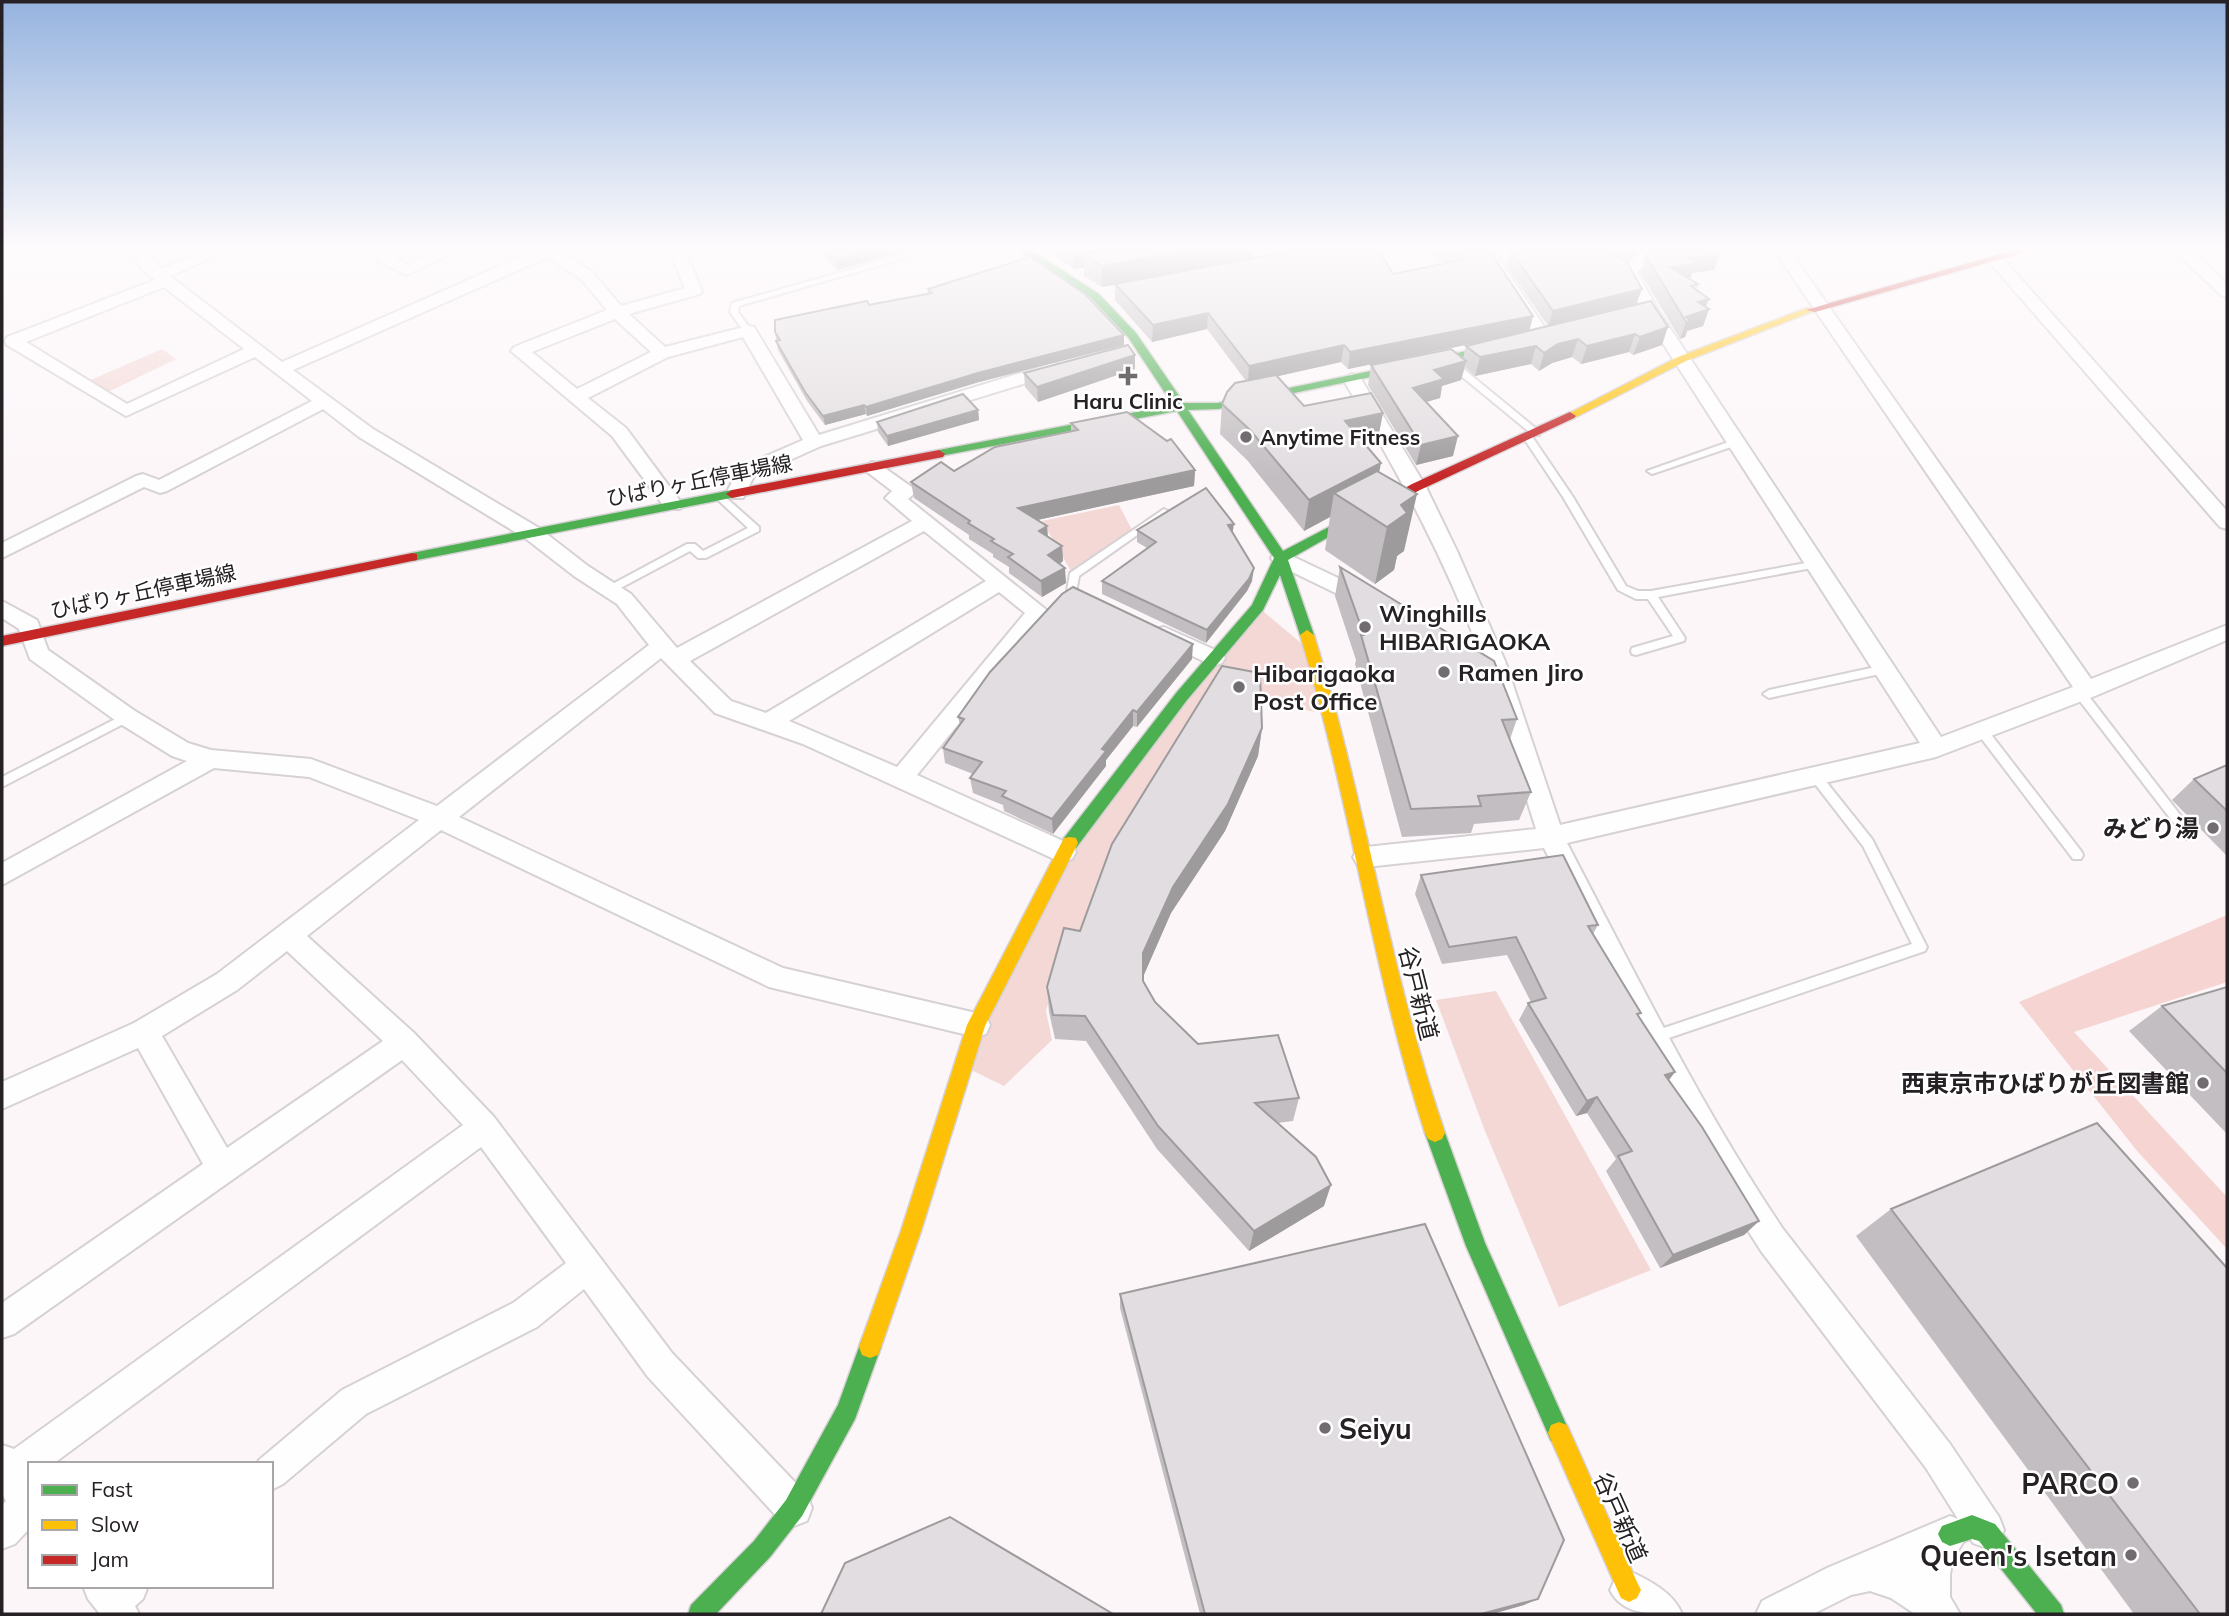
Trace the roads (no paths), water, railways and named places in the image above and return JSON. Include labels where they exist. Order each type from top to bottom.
[{"type":"main road","points":[[1125,325],[1182,407]]},
{"type":"main road","points":[[700,1614],[762,1549],[794,1508],[847,1411],[911,1231],[976,1025],[1063,852],[1182,696],[1258,607],[1281,558],[1416,487],[1532,435],[1682,359],[1772,325]]},
{"type":"main road","name":"ひばりヶ丘停車場線","points":[[2,641],[673,505],[1182,407],[1218,405],[1500,347]]},
{"type":"main road","name":"谷戸新道","points":[[1182,407],[1192,427],[1281,558],[1319,670],[1366,857],[1394,998],[1426,1109],[1476,1246],[1628,1602]]},
{"type":"main road","points":[[1950,1534],[1972,1527],[1987,1532],[2052,1614]]},
{"type":"street","points":[[50,325],[13,341],[126,411],[256,350]]},
{"type":"street","points":[[224,325],[366,433],[532,533],[581,571],[624,599],[669,652],[723,707],[811,738],[1063,852]]},
{"type":"street","points":[[280,369],[379,325]]},
{"type":"street","points":[[584,325],[520,351],[619,432],[673,505]]},
{"type":"street","points":[[632,325],[662,353]]},
{"type":"street","points":[[1500,347],[1549,335],[1542,325]]},
{"type":"street","points":[[1660,325],[1936,748]]},
{"type":"street","points":[[1834,325],[2083,692]]},
{"type":"street","points":[[2052,325],[2227,523]]},
{"type":"street","points":[[576,397],[662,353],[748,331],[814,442]]},
{"type":"street","points":[[1117,354],[1142,348]]},
{"type":"street","points":[[728,496],[746,471],[814,442],[1069,365]]},
{"type":"street","points":[[1352,379],[1416,487],[1484,636],[1551,837],[1654,1037],[1751,1209],[1938,1456],[1987,1532]]},
{"type":"street","points":[[2,551],[143,480],[160,487],[324,402]]},
{"type":"street","points":[[872,468],[905,492],[895,498],[1038,612]]},
{"type":"street","points":[[2,1096],[144,1032],[227,982],[440,820],[669,652],[926,522]]},
{"type":"street","points":[[1281,558],[1333,582],[1388,614]]},
{"type":"street","points":[[768,723],[1000,582]]},
{"type":"street","points":[[901,778],[1038,612],[1072,591],[1096,602]]},
{"type":"street","points":[[2,608],[29,625],[38,654],[127,718],[180,750],[212,759],[311,768],[440,820],[779,979],[976,1025]]},
{"type":"street","points":[[1143,624],[1214,657]]},
{"type":"street","points":[[1366,857],[1551,837],[1936,748],[2083,692],[2227,632]]},
{"type":"street","points":[[1478,671],[1501,685]]},
{"type":"street","points":[[2,875],[212,759]]},
{"type":"street","points":[[288,935],[404,1042],[484,1127],[660,1365],[794,1508]]},
{"type":"street","points":[[144,1032],[222,1168]]},
{"type":"street","points":[[2,1322],[404,1042]]},
{"type":"street","points":[[28,1504],[6,1467],[484,1127]]},
{"type":"street","points":[[273,1470],[354,1402],[525,1315],[587,1267]]},
{"type":"street","points":[[2,1531],[28,1507]]},
{"type":"street","points":[[1775,1614],[1950,1534]]},
{"type":"street","points":[[1936,1608],[1931,1573],[1940,1544],[1950,1534]]},
{"type":"street","points":[[1862,1573],[1880,1575],[1910,1588],[1936,1608]]},
{"type":"street","points":[[1628,1602],[1663,1614]]},
{"type":"lane","points":[[744,325],[748,331]]},
{"type":"lane","points":[[1444,358],[1532,435],[1622,589],[1636,595],[1651,595],[1817,564]]},
{"type":"lane","points":[[1652,471],[1737,442]]},
{"type":"lane","points":[[610,590],[691,546],[702,556],[755,529],[728,496]]},
{"type":"lane","points":[[1072,591],[1074,575],[1164,512]]},
{"type":"lane","points":[[1636,650],[1680,638],[1651,595]]},
{"type":"lane","points":[[1769,694],[1885,669]]},
{"type":"lane","points":[[2083,692],[2190,835]]},
{"type":"lane","points":[[2,782],[127,718]]},
{"type":"lane","points":[[1982,731],[2077,855]]},
{"type":"lane","points":[[1654,1037],[1920,947],[1868,843],[1816,777]]},
{"type":"place","name":"Haru Clinic","points":[[1128,376]]},
{"type":"place","name":"Anytime Fitness","points":[[1246,437]]},
{"type":"place","name":"Winghills HIBARIGAOKA","points":[[1365,627]]},
{"type":"place","name":"Ramen Jiro","points":[[1444,672]]},
{"type":"place","name":"Hibarigaoka Post Office","points":[[1239,687]]},
{"type":"place","name":"みどり湯","points":[[2213,828]]},
{"type":"place","name":"西東京市ひばりが丘図書館","points":[[2203,1083]]},
{"type":"place","name":"Seiyu","points":[[1325,1428]]},
{"type":"place","name":"PARCO","points":[[2133,1483]]},
{"type":"place","name":"Queen's Isetan","points":[[2131,1555]]}]
